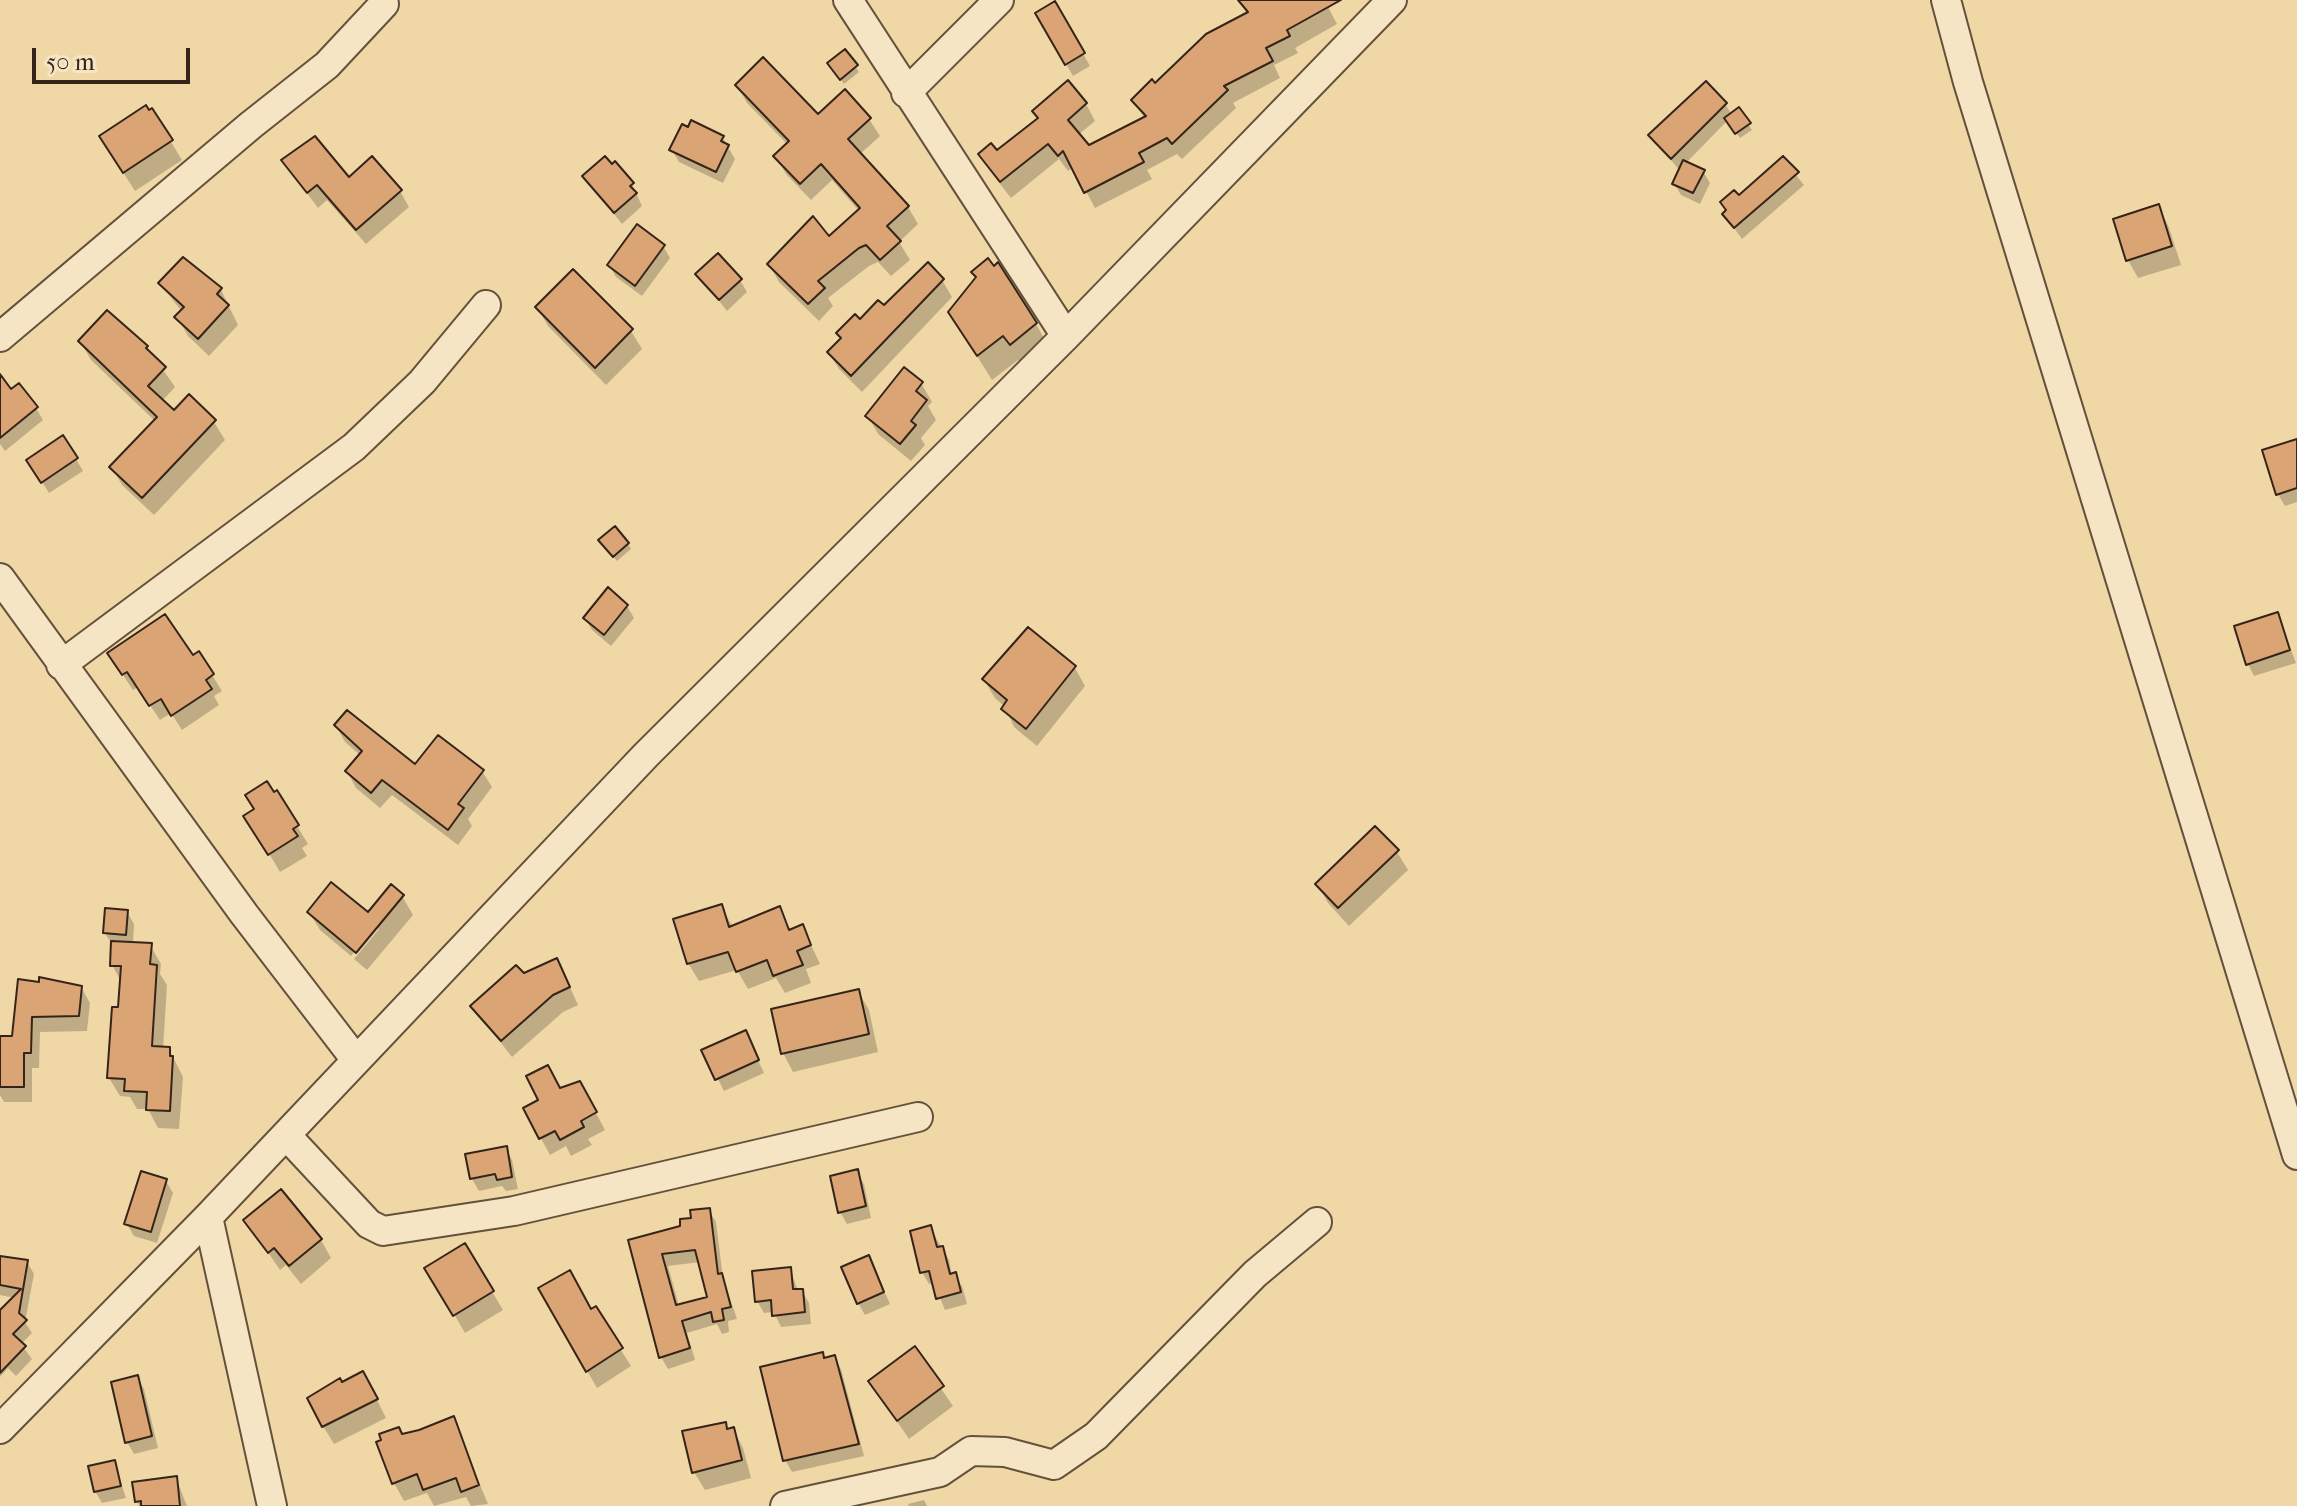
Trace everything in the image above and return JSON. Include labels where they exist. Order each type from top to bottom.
[{"type":"street","points":[[848,0],[1066,336]]},
{"type":"street","points":[[906,93],[999,0]]},
{"type":"street","points":[[0,1429],[208,1217],[646,755],[1066,336],[1392,0]]},
{"type":"street","points":[[1946,0],[1977,113],[2297,1155]]},
{"type":"street","points":[[0,337],[327,65],[386,1]]},
{"type":"street","points":[[61,665],[354,447],[422,382],[486,305]]},
{"type":"street","points":[[0,578],[61,665],[356,1060]]},
{"type":"street","points":[[286,1135],[369,1224],[383,1231],[514,1211],[918,1117]]},
{"type":"street","points":[[208,1217],[272,1506]]},
{"type":"street","points":[[785,1506],[940,1472],[971,1451],[1005,1452],[1054,1465],[1096,1436],[1255,1274],[1317,1222]]},
{"type":"building","points":[[1238,0],[1341,0],[1287,30],[1290,36],[1266,48],[1273,61],[1224,86],[1228,90],[1172,144],[1167,138],[1139,153],[1144,162],[1084,193],[1063,151],[1058,156],[1048,144],[1000,182],[978,154],[991,143],[997,150],[1038,118],[1032,111],[1068,80],[1087,103],[1068,120],[1089,145],[1146,116],[1131,100],[1152,79],[1155,83],[1206,34],[1248,12]]},
{"type":"building","points":[[1055,1],[1085,53],[1065,65],[1035,13]]},
{"type":"building","points":[[845,49],[858,65],[840,80],[827,63]]},
{"type":"building","points":[[763,57],[818,114],[845,89],[871,118],[848,139],[909,206],[887,226],[901,241],[880,260],[866,245],[859,248],[818,281],[825,288],[808,304],[767,264],[813,216],[829,236],[860,208],[821,164],[800,184],[773,156],[789,141],[735,85]]},
{"type":"building","points":[[1706,81],[1727,103],[1671,159],[1648,135]]},
{"type":"building","points":[[146,105],[149,110],[152,108],[173,140],[123,173],[99,136]]},
{"type":"building","points":[[1739,107],[1751,123],[1735,134],[1724,118]]},
{"type":"building","points":[[691,120],[724,136],[721,141],[729,145],[716,172],[669,150],[682,124],[688,127]]},
{"type":"building","points":[[315,136],[349,177],[372,156],[402,190],[356,230],[317,185],[307,193],[281,160]]},
{"type":"building","points":[[605,156],[612,164],[615,161],[634,183],[630,186],[637,193],[614,213],[582,176]]},
{"type":"building","points":[[1783,156],[1799,172],[1734,228],[1722,214],[1726,210],[1720,202],[1734,190],[1739,195]]},
{"type":"building","points":[[1683,160],[1705,170],[1693,193],[1672,184]]},
{"type":"building","points":[[2159,204],[2172,246],[2126,261],[2113,219]]},
{"type":"building","points":[[637,224],[665,245],[635,286],[607,265]]},
{"type":"building","points":[[718,253],[742,279],[719,300],[695,274]]},
{"type":"building","points":[[183,257],[222,288],[217,294],[229,305],[198,339],[174,317],[184,307],[158,283]]},
{"type":"building","points":[[988,258],[994,266],[998,262],[1037,323],[1010,345],[1003,336],[977,356],[948,312],[976,277],[971,272]]},
{"type":"building","points":[[928,262],[944,279],[851,376],[827,352],[841,338],[836,333],[855,314],[860,319],[878,300],[884,305]]},
{"type":"building","points":[[573,269],[633,329],[595,368],[535,307]]},
{"type":"building","points":[[107,310],[148,346],[146,348],[166,367],[148,386],[174,410],[189,394],[216,420],[142,498],[109,467],[157,417],[78,341]]},
{"type":"building","points":[[904,367],[923,382],[916,391],[927,400],[911,421],[916,425],[900,444],[865,416]]},
{"type":"building","points":[[0,374],[11,389],[19,383],[38,407],[0,438]]},
{"type":"building","points":[[63,435],[78,458],[41,483],[26,460]]},
{"type":"building","points":[[2297,439],[2297,488],[2276,495],[2262,450]]},
{"type":"building","points":[[615,526],[629,543],[613,557],[598,540]]},
{"type":"building","points":[[608,587],[628,605],[604,635],[583,618]]},
{"type":"building","points":[[2278,612],[2290,650],[2246,665],[2234,626]]},
{"type":"building","points":[[165,614],[193,655],[199,651],[214,674],[206,680],[212,689],[171,716],[161,699],[149,706],[127,672],[122,675],[107,653]]},
{"type":"building","points":[[1028,627],[1076,666],[1026,729],[1001,709],[1007,700],[982,679]]},
{"type":"building","points":[[347,710],[415,764],[438,735],[484,770],[458,804],[464,808],[448,830],[382,780],[371,793],[345,771],[362,751],[334,725]]},
{"type":"building","points":[[267,781],[274,792],[277,790],[299,825],[293,829],[298,836],[268,855],[243,816],[254,809],[245,795]]},
{"type":"building","points":[[1375,826],[1399,850],[1338,908],[1315,884]]},
{"type":"building","points":[[331,882],[368,912],[391,884],[404,895],[356,953],[307,912]]},
{"type":"building","points":[[722,904],[729,927],[780,906],[789,930],[803,924],[811,945],[797,951],[803,965],[773,976],[767,960],[736,972],[728,952],[687,964],[673,919]]},
{"type":"building","points":[[105,908],[128,910],[126,935],[103,933]]},
{"type":"building","points":[[111,941],[152,943],[150,964],[157,965],[152,1046],[170,1047],[170,1056],[173,1056],[170,1111],[146,1110],[147,1092],[124,1091],[125,1079],[107,1078],[112,1007],[118,1007],[121,966],[110,966]]},
{"type":"building","points":[[557,958],[570,987],[553,995],[501,1041],[470,1006],[516,965],[524,973]]},
{"type":"building","points":[[39,977],[82,986],[79,1016],[32,1017],[31,1053],[24,1053],[24,1087],[0,1087],[0,1036],[12,1036],[18,979],[39,982]]},
{"type":"building","points":[[859,989],[869,1034],[781,1054],[771,1009]]},
{"type":"building","points":[[746,1030],[759,1060],[715,1080],[701,1050]]},
{"type":"building","points":[[548,1065],[560,1088],[580,1081],[597,1112],[581,1121],[584,1127],[560,1140],[555,1131],[539,1139],[523,1108],[538,1100],[526,1076]]},
{"type":"building","points":[[507,1146],[512,1177],[497,1180],[495,1174],[470,1179],[465,1154]]},
{"type":"building","points":[[858,1169],[866,1206],[838,1213],[830,1176]]},
{"type":"building","points":[[141,1171],[167,1179],[151,1232],[124,1224]]},
{"type":"building","points":[[281,1189],[322,1239],[289,1266],[274,1248],[268,1253],[243,1220]]},
{"type":"building","points":[[710,1208],[718,1274],[722,1273],[731,1307],[722,1309],[724,1320],[713,1322],[711,1312],[682,1321],[690,1348],[659,1358],[628,1240],[680,1226],[680,1219],[691,1218],[690,1210]],"holes":[[[695,1250],[707,1297],[676,1305],[662,1254]]]},
{"type":"building","points":[[931,1225],[937,1247],[943,1246],[950,1274],[956,1272],[961,1292],[936,1299],[929,1271],[920,1273],[910,1231]]},
{"type":"building","points":[[465,1243],[494,1291],[453,1316],[424,1268]]},
{"type":"building","points":[[869,1255],[884,1292],[857,1304],[841,1267]]},
{"type":"building","points":[[0,1256],[28,1260],[19,1313],[27,1320],[13,1334],[26,1346],[0,1373],[0,1310],[21,1289],[0,1285]]},
{"type":"building","points":[[791,1267],[793,1289],[803,1289],[805,1312],[772,1316],[771,1300],[755,1302],[752,1271]]},
{"type":"building","points":[[570,1270],[591,1309],[596,1306],[623,1348],[586,1372],[538,1288]]},
{"type":"building","points":[[915,1346],[944,1386],[897,1421],[868,1381]]},
{"type":"building","points":[[823,1352],[824,1358],[835,1355],[859,1444],[783,1461],[760,1367]]},
{"type":"building","points":[[363,1371],[378,1399],[322,1427],[307,1398],[340,1378],[342,1382]]},
{"type":"building","points":[[138,1375],[152,1436],[125,1443],[111,1382]]},
{"type":"building","points":[[454,1416],[479,1485],[461,1492],[456,1478],[423,1490],[417,1474],[392,1484],[376,1442],[381,1440],[379,1434],[399,1427],[402,1434],[419,1430]]},
{"type":"building","points":[[726,1422],[727,1429],[734,1427],[742,1460],[692,1473],[682,1431]]},
{"type":"building","points":[[115,1460],[121,1486],[94,1492],[88,1466]]},
{"type":"building","points":[[177,1476],[180,1506],[141,1506],[141,1501],[135,1502],[132,1482]]}]
